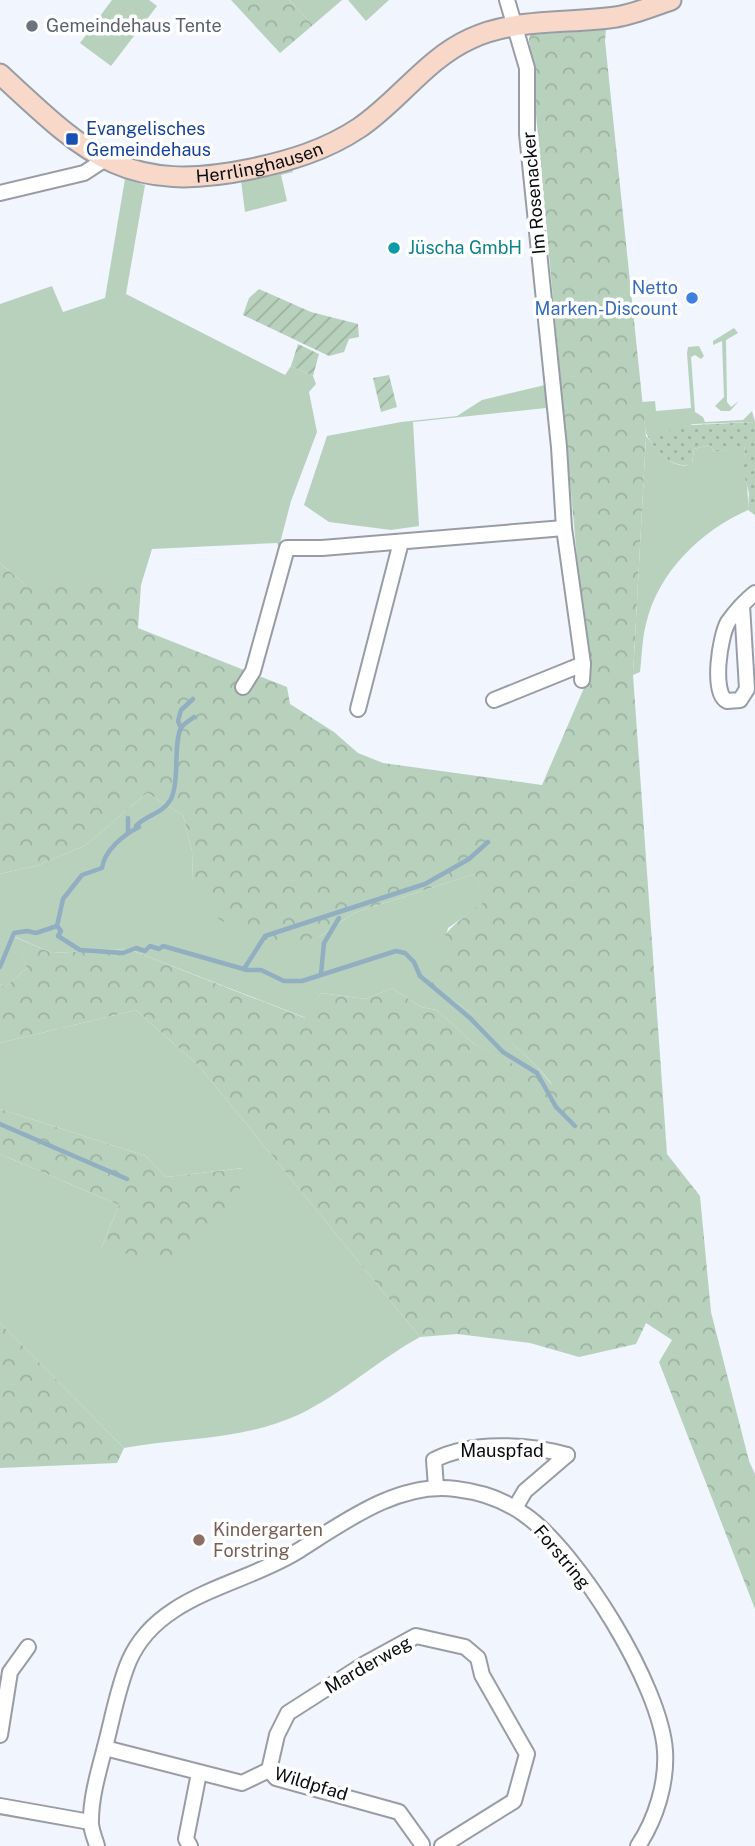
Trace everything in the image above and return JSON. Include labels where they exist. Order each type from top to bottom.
[{"type":"street","points":[[507,0],[521,26]]},
{"type":"street","name":"Herrlinghausen","points":[[0,74],[55,126],[104,160],[142,174],[193,178],[265,166],[311,153],[359,128],[450,50],[482,34],[521,26],[606,18],[671,0]]},
{"type":"street","name":"Im Rosenacker","points":[[521,26],[527,68],[527,134],[561,460],[564,528],[583,664],[582,680]]},
{"type":"street","points":[[0,193],[85,173],[104,160]]},
{"type":"street","points":[[243,687],[253,671],[287,548],[401,542],[564,528]]},
{"type":"street","points":[[358,709],[401,542]]},
{"type":"street","points":[[742,605],[747,689],[740,701],[727,701],[719,690],[719,648],[727,624],[742,605],[755,593]]},
{"type":"street","points":[[494,700],[583,664]]},
{"type":"street","name":"Mauspfad","points":[[436,1487],[434,1460],[454,1450],[539,1448],[567,1455],[525,1490],[515,1508]]},
{"type":"street","name":"Forstring","points":[[97,1846],[90,1822],[105,1748],[130,1660],[145,1637],[167,1615],[190,1600],[295,1553],[384,1502],[416,1490],[436,1487],[477,1492],[515,1508],[561,1549],[600,1604],[643,1673],[659,1717],[665,1751],[659,1798],[638,1846]]},
{"type":"street","name":"Marderweg","points":[[269,1770],[277,1735],[288,1713],[352,1671],[416,1636],[465,1647],[478,1658],[482,1675],[527,1754],[514,1801],[441,1846]]},
{"type":"street","points":[[0,1735],[10,1672],[28,1647]]},
{"type":"street","name":"Wildpfad","points":[[105,1748],[242,1783],[269,1770],[275,1777],[399,1812],[421,1845]]},
{"type":"street","points":[[190,1846],[186,1839],[199,1773]]},
{"type":"street","points":[[0,1806],[90,1822]]},
{"type":"street","points":[[421,1845],[433,1842],[441,1846]]},
{"type":"green space","points":[[112,0],[149,0],[157,6],[111,66],[80,43]]},
{"type":"green space","points":[[231,0],[289,0],[313,25],[280,53]]},
{"type":"green space","points":[[289,0],[342,0],[313,25]]},
{"type":"green space","points":[[348,0],[389,0],[366,21]]},
{"type":"green space","points":[[606,29],[605,41],[646,436],[633,675],[667,1154],[700,1196],[711,1312],[749,1461],[755,1474],[755,1609],[659,1362],[672,1340],[646,1323],[636,1344],[579,1357],[530,1343],[457,1334],[420,1337],[199,1066],[136,1010],[0,1043],[0,984],[5,987],[27,968],[12,936],[52,953],[128,949],[305,1018],[321,993],[366,999],[392,988],[421,1007],[437,1010],[474,1044],[552,1084],[526,1055],[481,1019],[432,987],[434,957],[438,945],[453,926],[487,900],[474,874],[354,913],[319,937],[278,945],[255,939],[215,917],[193,882],[192,851],[183,815],[147,793],[86,845],[39,865],[0,874],[0,563],[26,585],[141,585],[138,628],[287,687],[290,704],[334,732],[358,753],[383,763],[542,785],[584,688],[586,655],[529,39],[530,35]]},
{"type":"green space","points":[[292,168],[293,172],[281,175],[287,201],[245,212],[241,181]]},
{"type":"green space","points":[[125,179],[145,185],[126,294],[285,375],[291,366],[313,376],[316,384],[309,392],[317,432],[291,501],[279,547],[277,543],[152,549],[141,585],[26,585],[0,563],[0,304],[52,286],[63,312],[105,298]]},
{"type":"green space","points":[[259,289],[311,312],[358,324],[359,337],[349,339],[344,352],[329,356],[243,315],[249,298]]},
{"type":"green space","points":[[734,328],[738,333],[726,340],[727,402],[731,407],[739,401],[730,411],[721,411],[715,406],[724,397],[722,341],[713,345],[713,341]]},
{"type":"green space","points":[[298,344],[319,354],[313,376],[291,366]]},
{"type":"green space","points":[[699,346],[704,356],[701,359],[695,355],[691,357],[695,412],[703,417],[705,422],[743,420],[752,411],[755,422],[693,424],[664,435],[646,433],[641,402],[655,401],[656,411],[691,408],[687,353],[688,347]]},
{"type":"green space","points":[[389,375],[397,407],[381,412],[373,378]]},
{"type":"green space","points":[[545,385],[546,408],[413,422],[419,526],[391,530],[329,522],[304,505],[327,436],[401,422],[457,416],[482,400]]},
{"type":"green space","points":[[755,422],[755,515],[748,510],[749,493],[743,470],[745,446],[714,452],[710,445],[694,449],[692,464],[685,465],[664,457],[646,433],[669,433],[671,426]]},
{"type":"green space","points":[[646,436],[660,453],[678,465],[692,464],[694,449],[710,445],[714,452],[745,445],[748,510],[714,529],[684,555],[671,571],[652,605],[645,630],[640,672],[633,675]]},
{"type":"green space","points":[[147,793],[183,815],[192,851],[193,882],[319,937],[354,913],[474,874],[488,900],[448,928],[432,987],[512,1043],[553,1086],[474,1044],[437,1010],[421,1007],[392,988],[366,999],[321,993],[306,1018],[128,949],[52,953],[13,936],[27,968],[5,987],[0,984],[0,874],[39,865],[86,845]]},
{"type":"green space","points":[[136,1010],[199,1066],[420,1337],[298,1415],[255,1430],[124,1448],[0,1323],[0,1154],[119,1205],[101,1249],[243,1168],[166,1177],[146,1156],[0,1109],[0,1043]]},
{"type":"green space","points":[[0,1109],[146,1156],[166,1177],[244,1168],[237,1201],[173,1262],[101,1249],[119,1205],[0,1154]]},
{"type":"green space","points":[[0,1323],[124,1448],[117,1463],[0,1468]]},
{"type":"waterway","points":[[181,728],[178,721],[181,710],[193,699]]},
{"type":"waterway","points":[[136,826],[164,808],[171,799],[179,735],[182,727],[194,717]]},
{"type":"waterway","points":[[128,818],[128,833]]},
{"type":"waterway","points":[[0,967],[14,933],[36,933],[57,926],[63,899],[82,875],[102,868],[106,856],[115,844],[139,827]]},
{"type":"waterway","points":[[244,969],[265,936],[425,884],[469,859],[488,842]]},
{"type":"waterway","points":[[321,974],[324,943],[339,918]]},
{"type":"waterway","points":[[57,926],[61,931],[58,936],[80,950],[123,953],[136,948],[145,951],[150,946],[159,949],[163,946],[247,970],[261,970],[284,981],[302,981],[396,951],[405,953],[414,962],[420,976],[470,1018],[503,1052],[537,1073],[556,1107],[575,1126]]},
{"type":"waterway","points":[[0,1124],[127,1179]]},
{"type":"place","name":"Gemeindehaus Tente","points":[[32,26]]},
{"type":"place","name":"Evangelisches Gemeindehaus","points":[[72,139]]},
{"type":"place","name":"Jüscha GmbH","points":[[394,248]]},
{"type":"place","name":"Netto Marken-Discount","points":[[692,298]]},
{"type":"place","name":"Kindergarten Forstring","points":[[199,1540]]}]
